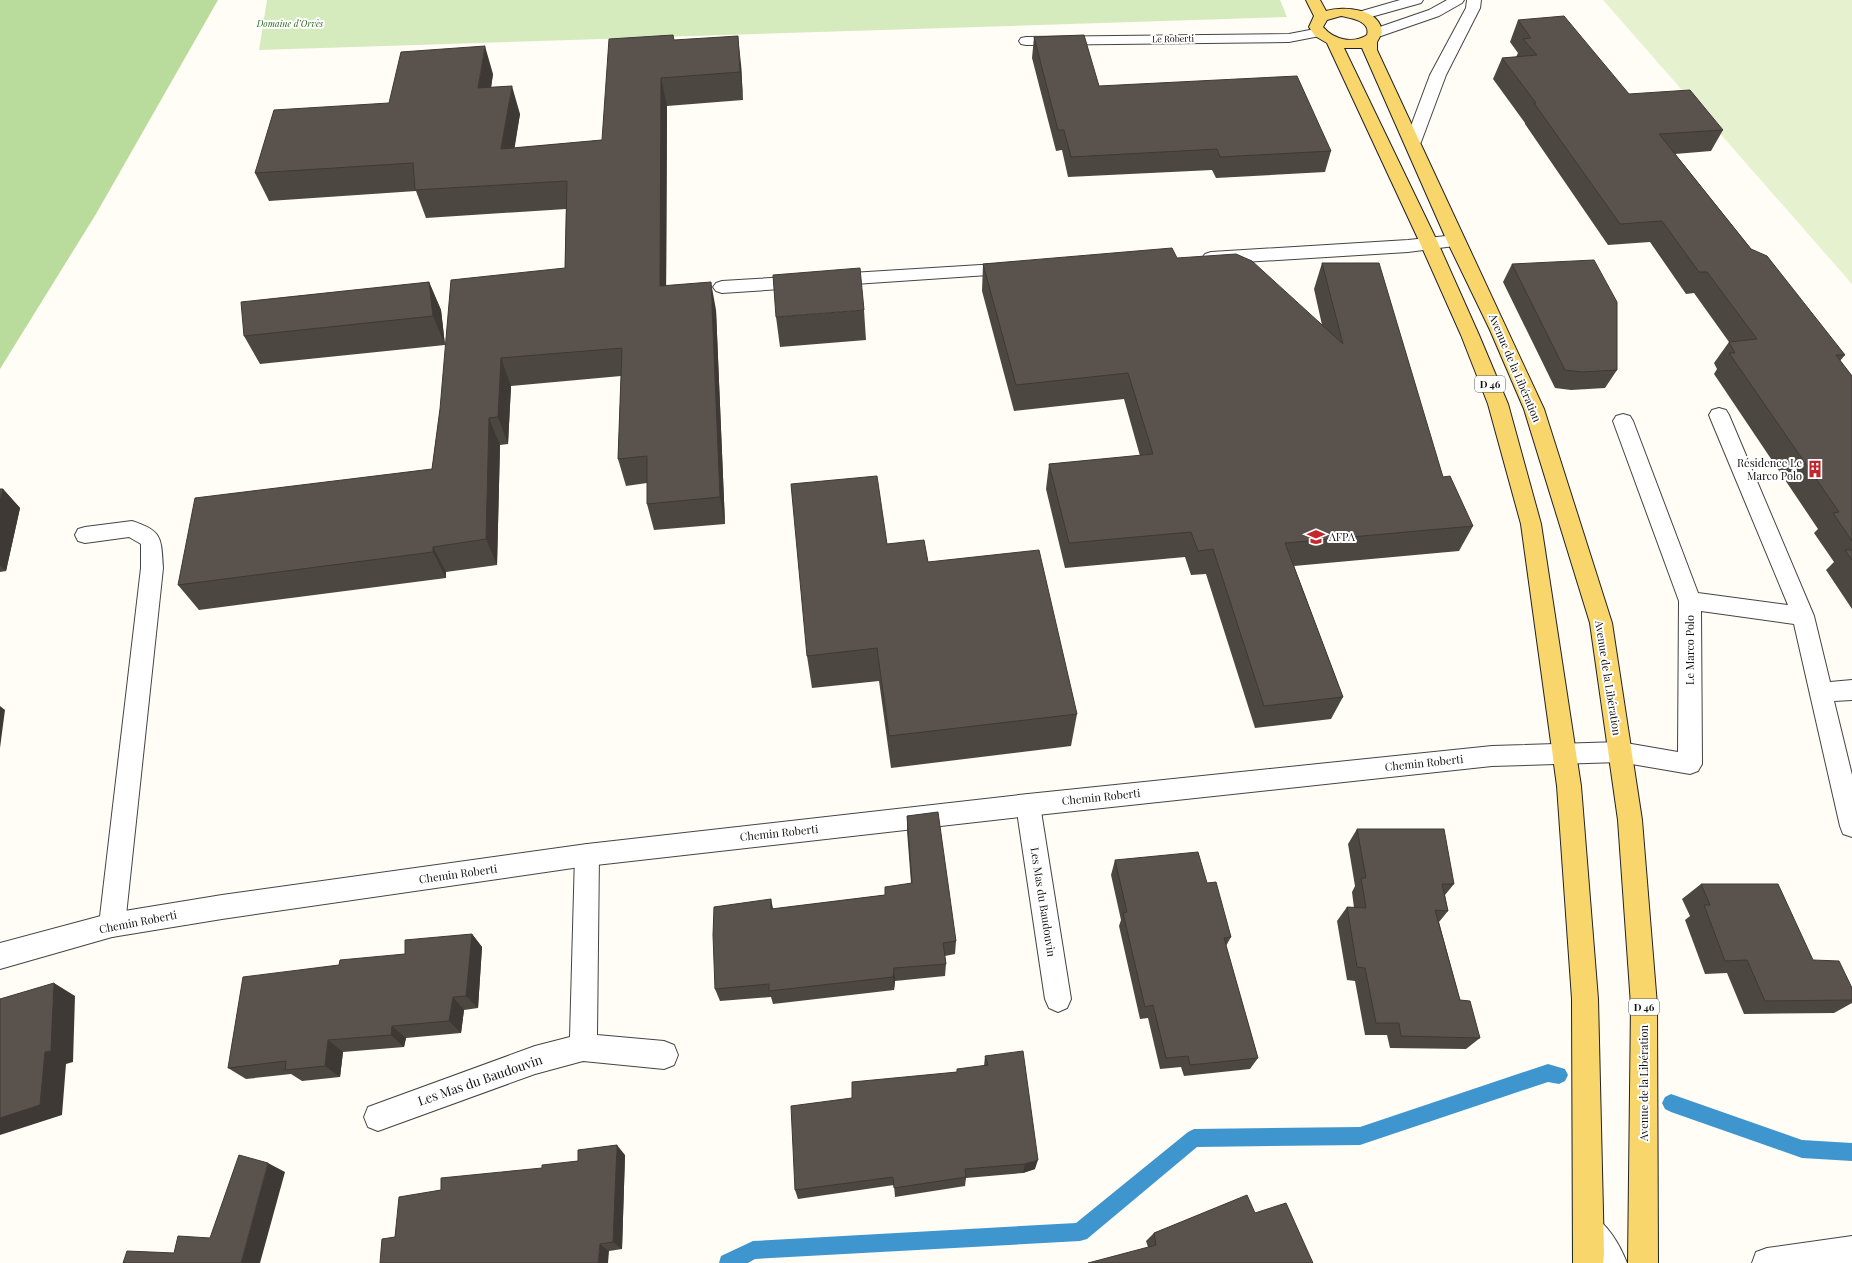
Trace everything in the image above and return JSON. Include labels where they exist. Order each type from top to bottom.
[{"type":"main road","points":[[1313,0],[1322,17]]},
{"type":"main road","points":[[1342,0],[1356,15]]},
{"type":"main road","points":[[1341,12],[1356,15],[1372,23],[1372,37],[1358,44],[1346,44],[1326,37],[1316,27],[1322,17],[1341,12]]},
{"type":"main road","name":"D 46","points":[[1326,37],[1429,243],[1470,335],[1498,404],[1531,524],[1565,753],[1584,1000],[1589,1229],[1588,1263]]},
{"type":"main road","name":"Avenue de la Libération","points":[[1372,37],[1370,50],[1376,64],[1534,409],[1600,623],[1630,820],[1644,1005],[1643,1263]]},
{"type":"street","points":[[1356,15],[1416,0]]},
{"type":"street","points":[[1372,37],[1434,13],[1457,0]]},
{"type":"street","points":[[1413,142],[1438,75],[1473,8],[1474,0]]},
{"type":"street","name":"Le Roberti","points":[[1026,41],[1326,37]]},
{"type":"street","points":[[1193,258],[1456,241]]},
{"type":"street","points":[[722,287],[1025,268]]},
{"type":"street","points":[[1718,415],[1803,616],[1852,826]]},
{"type":"street","points":[[1623,421],[1690,601]]},
{"type":"street","points":[[85,536],[132,529],[151,540],[152,568],[112,925]]},
{"type":"street","name":"Le Marco Polo","points":[[1690,764],[1690,601],[1803,616]]},
{"type":"street","points":[[1820,692],[1852,690]]},
{"type":"street","name":"Chemin Roberti","points":[[0,956],[112,925],[222,907],[587,855],[1028,804],[1492,756],[1620,752],[1690,764]]},
{"type":"street","name":"Les Mas du Baudouvin","points":[[1028,804],[1058,999]]},
{"type":"street","points":[[583,1047],[587,855]]},
{"type":"street","name":"Les Mas du Baudouvin","points":[[378,1116],[535,1060],[583,1047],[664,1055]]},
{"type":"street","points":[[1589,1229],[1612,1263]]},
{"type":"street","points":[[1766,1263],[1852,1251]]},
{"type":"green space","points":[[0,0],[218,0],[96,214],[0,369]]},
{"type":"green space","name":"Domaine d’Orvès","points":[[267,0],[1280,0],[1287,17],[259,50]]},
{"type":"green space","points":[[1603,0],[1852,0],[1852,284]]},
{"type":"building","points":[[1564,16],[1629,94],[1690,90],[1723,130],[1659,134],[1751,249],[1767,256],[1845,355],[1836,355],[1852,376],[1852,541],[1833,513],[1839,512],[1729,353],[1735,353],[1729,342],[1757,339],[1707,272],[1699,272],[1662,221],[1620,224],[1534,103],[1536,103],[1502,58],[1537,55],[1523,39],[1531,38],[1518,20]]},
{"type":"building","points":[[673,35],[674,40],[738,36],[740,72],[661,78],[660,286],[711,282],[720,497],[647,504],[647,456],[618,459],[622,348],[501,358],[498,417],[489,418],[486,539],[433,547],[433,552],[178,585],[195,498],[432,469],[440,409],[451,280],[565,268],[567,181],[415,190],[413,163],[255,173],[274,110],[389,103],[401,52],[485,46],[478,88],[512,86],[501,149],[602,140],[609,39]]},
{"type":"building","points":[[1084,35],[1099,86],[1297,76],[1331,151],[1220,157],[1217,149],[1071,157],[1064,130],[1058,130],[1034,37]]},
{"type":"building","points":[[1172,248],[1177,258],[1236,254],[1252,261],[1343,344],[1322,263],[1379,263],[1443,477],[1450,476],[1473,526],[1285,543],[1343,697],[1264,706],[1213,549],[1198,551],[1191,532],[1069,543],[1049,464],[1153,454],[1128,373],[1016,385],[983,264]]},
{"type":"building","points":[[1594,260],[1617,302],[1617,370],[1582,372],[1565,370],[1512,264]]},
{"type":"building","points":[[860,268],[864,310],[776,317],[773,275]]},
{"type":"building","points":[[429,282],[433,316],[244,336],[241,302]]},
{"type":"building","points":[[877,476],[887,544],[924,540],[928,562],[1039,550],[1077,714],[889,736],[877,648],[807,656],[791,484]]},
{"type":"building","points":[[0,489],[3,489],[0,503]]},
{"type":"building","points":[[1845,550],[1852,550],[1852,560]]},
{"type":"building","points":[[938,812],[956,941],[943,943],[946,964],[894,968],[893,977],[769,991],[769,984],[715,989],[713,935],[714,907],[771,899],[771,909],[885,895],[885,887],[912,883],[907,816]]},
{"type":"building","points":[[1357,829],[1444,829],[1454,884],[1442,884],[1448,911],[1435,910],[1460,1000],[1470,1001],[1480,1038],[1401,1036],[1399,1023],[1376,1023],[1365,968],[1357,967],[1347,907],[1366,908],[1361,878],[1366,878]]},
{"type":"building","points":[[1198,852],[1207,883],[1216,882],[1231,937],[1224,938],[1258,1058],[1190,1065],[1188,1056],[1166,1058],[1153,1005],[1145,1007],[1123,913],[1127,912],[1115,860]]},
{"type":"building","points":[[1701,884],[1778,884],[1813,960],[1839,961],[1852,988],[1852,1000],[1765,1001],[1747,960],[1725,961],[1704,905],[1710,905]]},
{"type":"building","points":[[472,934],[466,996],[453,997],[449,1021],[392,1026],[391,1035],[328,1040],[325,1066],[285,1070],[286,1061],[228,1068],[243,977],[339,965],[340,960],[405,954],[405,940]]},
{"type":"building","points":[[54,983],[51,1051],[45,1052],[40,1105],[0,1118],[0,999]]},
{"type":"building","points":[[1023,1051],[1038,1160],[1025,1164],[965,1169],[966,1177],[894,1188],[893,1177],[795,1190],[791,1106],[852,1098],[852,1082],[957,1072],[957,1069],[988,1065],[985,1056]]},
{"type":"building","points":[[617,1145],[613,1242],[600,1244],[598,1263],[380,1263],[382,1239],[395,1237],[399,1197],[441,1190],[441,1178],[542,1168],[542,1165],[578,1161],[578,1150]]},
{"type":"building","points":[[239,1155],[268,1163],[241,1263],[123,1263],[127,1251],[174,1253],[178,1236],[210,1238]]},
{"type":"building","points":[[1247,1195],[1255,1213],[1286,1203],[1313,1263],[1088,1263],[1156,1245],[1154,1233]]},
{"type":"waterway","points":[[728,1263],[753,1250],[1080,1232],[1194,1138],[1360,1136],[1548,1073],[1559,1075]]},
{"type":"waterway","points":[[1671,1103],[1802,1149],[1852,1152]]},
{"type":"place","name":"Résidence Le Marco Polo","points":[[1815,469]]},
{"type":"place","name":"AFPA","points":[[1316,537]]}]
